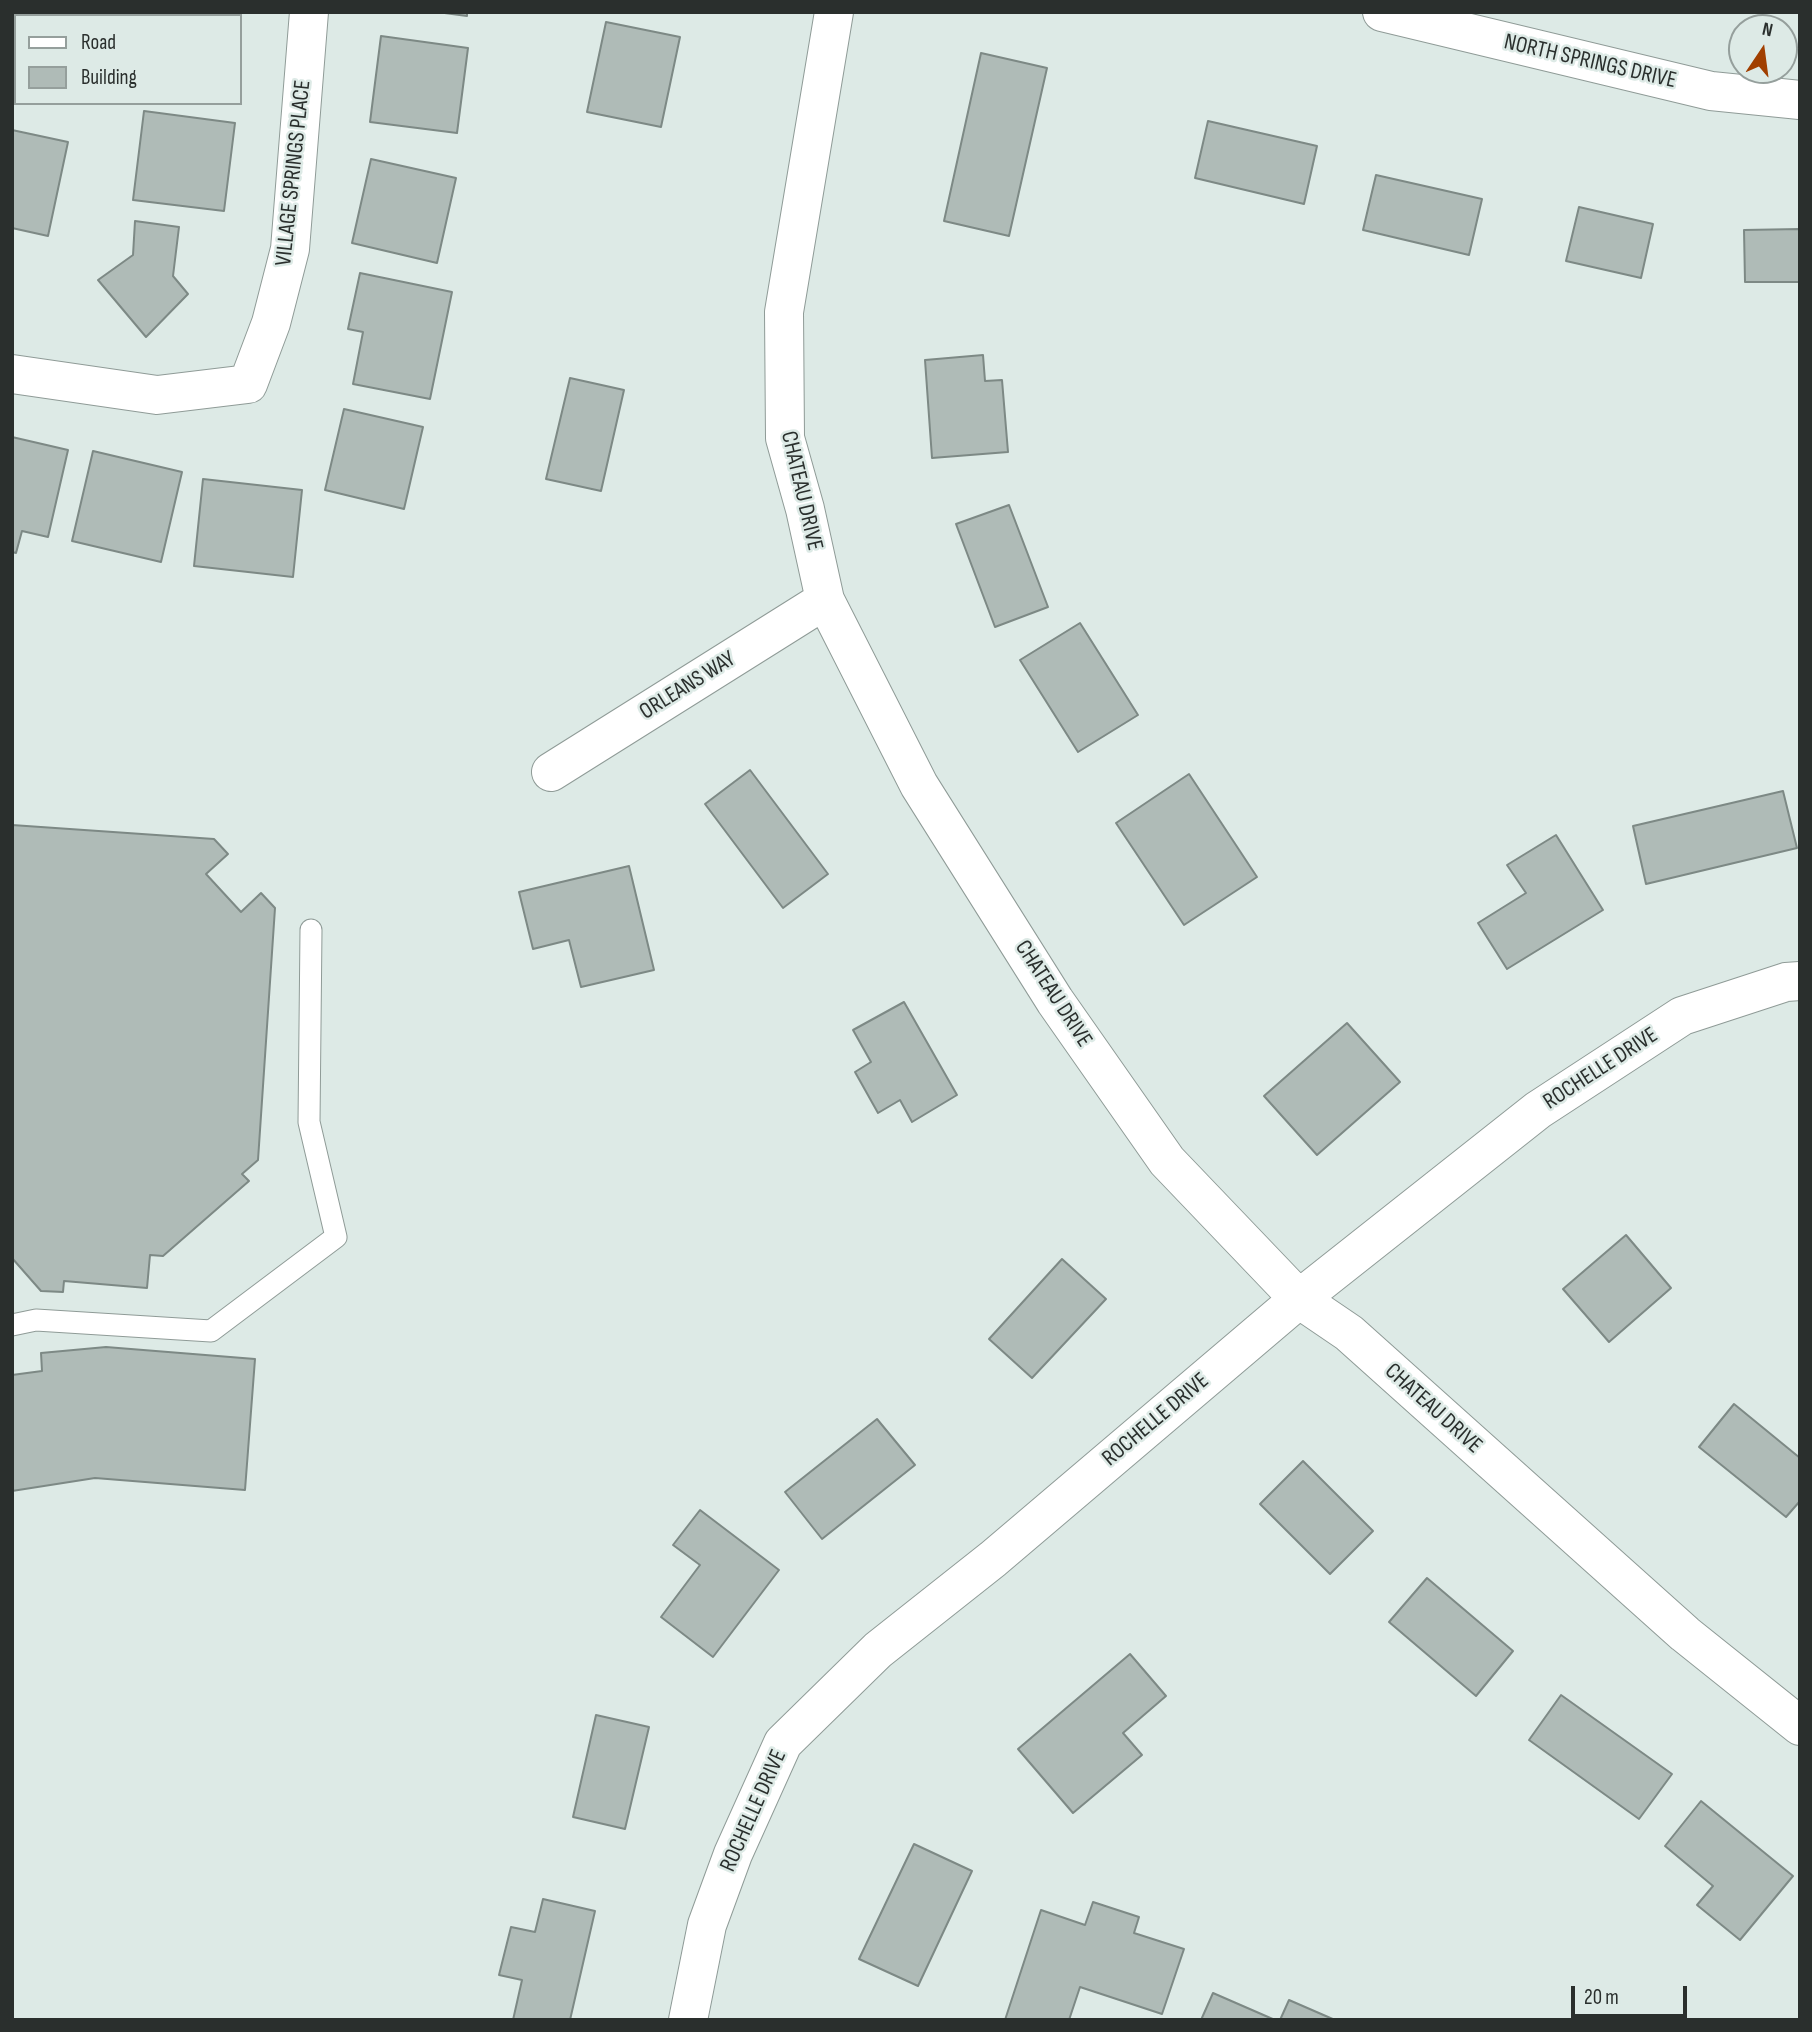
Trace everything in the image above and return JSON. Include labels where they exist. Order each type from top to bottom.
[{"type":"street","name":"VILLAGE SPRINGS PLACE","points":[[12,373],[157,395],[248,384],[271,323],[290,249],[309,12]]},
{"type":"street","name":"CHATEAU DRIVE","points":[[834,12],[785,312],[785,438],[805,509],[825,600],[919,785],[1055,1001],[1167,1161],[1299,1299],[1349,1333],[1685,1634],[1800,1726]]},
{"type":"street","name":"NORTH SPRINGS DRIVE","points":[[1382,12],[1711,90],[1800,100]]},
{"type":"street","name":"ORLEANS WAY","points":[[551,772],[825,600]]},
{"type":"street","name":"ROCHELLE DRIVE","points":[[688,2020],[708,1925],[733,1854],[783,1743],[878,1650],[993,1559],[1299,1299],[1538,1110],[1682,1016],[1786,982],[1800,981]]},
{"type":"lane","points":[[12,1325],[36,1320],[211,1331],[336,1237],[309,1122],[311,930]]},
{"type":"building","points":[[12,12],[75,12],[14,14],[12,29]]},
{"type":"building","points":[[151,12],[239,12],[239,14]]},
{"type":"building","points":[[437,12],[467,12],[467,16]]},
{"type":"building","points":[[606,22],[680,37],[661,127],[587,112]]},
{"type":"building","points":[[381,36],[468,48],[457,133],[370,122]]},
{"type":"building","points":[[981,53],[1047,68],[1009,236],[944,221]]},
{"type":"building","points":[[144,111],[235,123],[224,211],[133,200]]},
{"type":"building","points":[[1208,121],[1317,146],[1304,204],[1195,178]]},
{"type":"building","points":[[12,130],[68,142],[48,236],[12,228]]},
{"type":"building","points":[[371,159],[456,178],[437,263],[352,243]]},
{"type":"building","points":[[1376,175],[1482,199],[1469,255],[1363,230]]},
{"type":"building","points":[[1579,207],[1653,224],[1641,278],[1566,261]]},
{"type":"building","points":[[135,221],[179,227],[173,276],[188,294],[146,337],[98,280],[133,255]]},
{"type":"building","points":[[1800,229],[1800,282],[1745,282],[1744,230]]},
{"type":"building","points":[[360,273],[452,292],[430,399],[353,384],[363,332],[348,329]]},
{"type":"building","points":[[983,355],[985,381],[1002,380],[1008,452],[932,458],[925,360]]},
{"type":"building","points":[[570,378],[624,390],[601,491],[546,479]]},
{"type":"building","points":[[344,409],[423,427],[404,509],[325,490]]},
{"type":"building","points":[[12,437],[68,450],[48,537],[22,531],[16,553],[12,552]]},
{"type":"building","points":[[93,451],[182,472],[161,562],[72,541]]},
{"type":"building","points":[[203,479],[302,490],[293,577],[194,566]]},
{"type":"building","points":[[1009,505],[1048,607],[995,627],[956,524]]},
{"type":"building","points":[[1080,623],[1138,715],[1078,752],[1020,660]]},
{"type":"building","points":[[750,770],[828,874],[783,908],[705,804]]},
{"type":"building","points":[[1189,774],[1257,877],[1184,925],[1116,823]]},
{"type":"building","points":[[1783,791],[1797,848],[1646,884],[1633,826]]},
{"type":"building","points":[[12,825],[214,839],[228,854],[206,874],[241,912],[261,893],[275,908],[258,1160],[242,1174],[249,1181],[163,1256],[150,1255],[147,1288],[64,1281],[63,1292],[41,1291],[12,1258]]},
{"type":"building","points":[[1556,835],[1603,910],[1507,969],[1478,923],[1526,893],[1507,865]]},
{"type":"building","points":[[629,866],[654,970],[581,987],[569,940],[533,949],[519,892]]},
{"type":"building","points":[[904,1002],[957,1095],[912,1122],[900,1100],[878,1113],[855,1072],[871,1062],[853,1030]]},
{"type":"building","points":[[1347,1023],[1400,1082],[1317,1155],[1264,1096]]},
{"type":"building","points":[[1626,1235],[1671,1288],[1609,1342],[1563,1289]]},
{"type":"building","points":[[1062,1259],[1106,1299],[1032,1378],[989,1339]]},
{"type":"building","points":[[106,1347],[255,1359],[245,1490],[95,1478],[12,1491],[12,1375],[42,1371],[41,1353]]},
{"type":"building","points":[[1734,1404],[1800,1458],[1800,1501],[1786,1517],[1699,1447]]},
{"type":"building","points":[[877,1419],[915,1465],[822,1539],[785,1492]]},
{"type":"building","points":[[1303,1461],[1373,1531],[1330,1574],[1260,1504]]},
{"type":"building","points":[[700,1510],[779,1570],[713,1657],[661,1617],[700,1565],[673,1545]]},
{"type":"building","points":[[1427,1578],[1513,1651],[1476,1696],[1389,1622]]},
{"type":"building","points":[[1130,1654],[1166,1696],[1123,1733],[1142,1755],[1073,1813],[1018,1749]]},
{"type":"building","points":[[1561,1695],[1672,1774],[1639,1819],[1529,1740]]},
{"type":"building","points":[[596,1715],[649,1727],[625,1829],[573,1817]]},
{"type":"building","points":[[1701,1801],[1793,1876],[1740,1940],[1697,1905],[1713,1886],[1665,1846]]},
{"type":"building","points":[[914,1844],[972,1871],[918,1986],[859,1959]]},
{"type":"building","points":[[543,1899],[595,1911],[570,2020],[513,2020],[522,1980],[499,1975],[511,1927],[535,1932]]},
{"type":"building","points":[[1093,1902],[1139,1917],[1134,1933],[1184,1949],[1162,2014],[1080,1987],[1069,2020],[1005,2020],[1041,1910],[1085,1925]]},
{"type":"building","points":[[1213,1993],[1275,2020],[1201,2020]]},
{"type":"building","points":[[1289,2000],[1335,2020],[1280,2020]]}]
